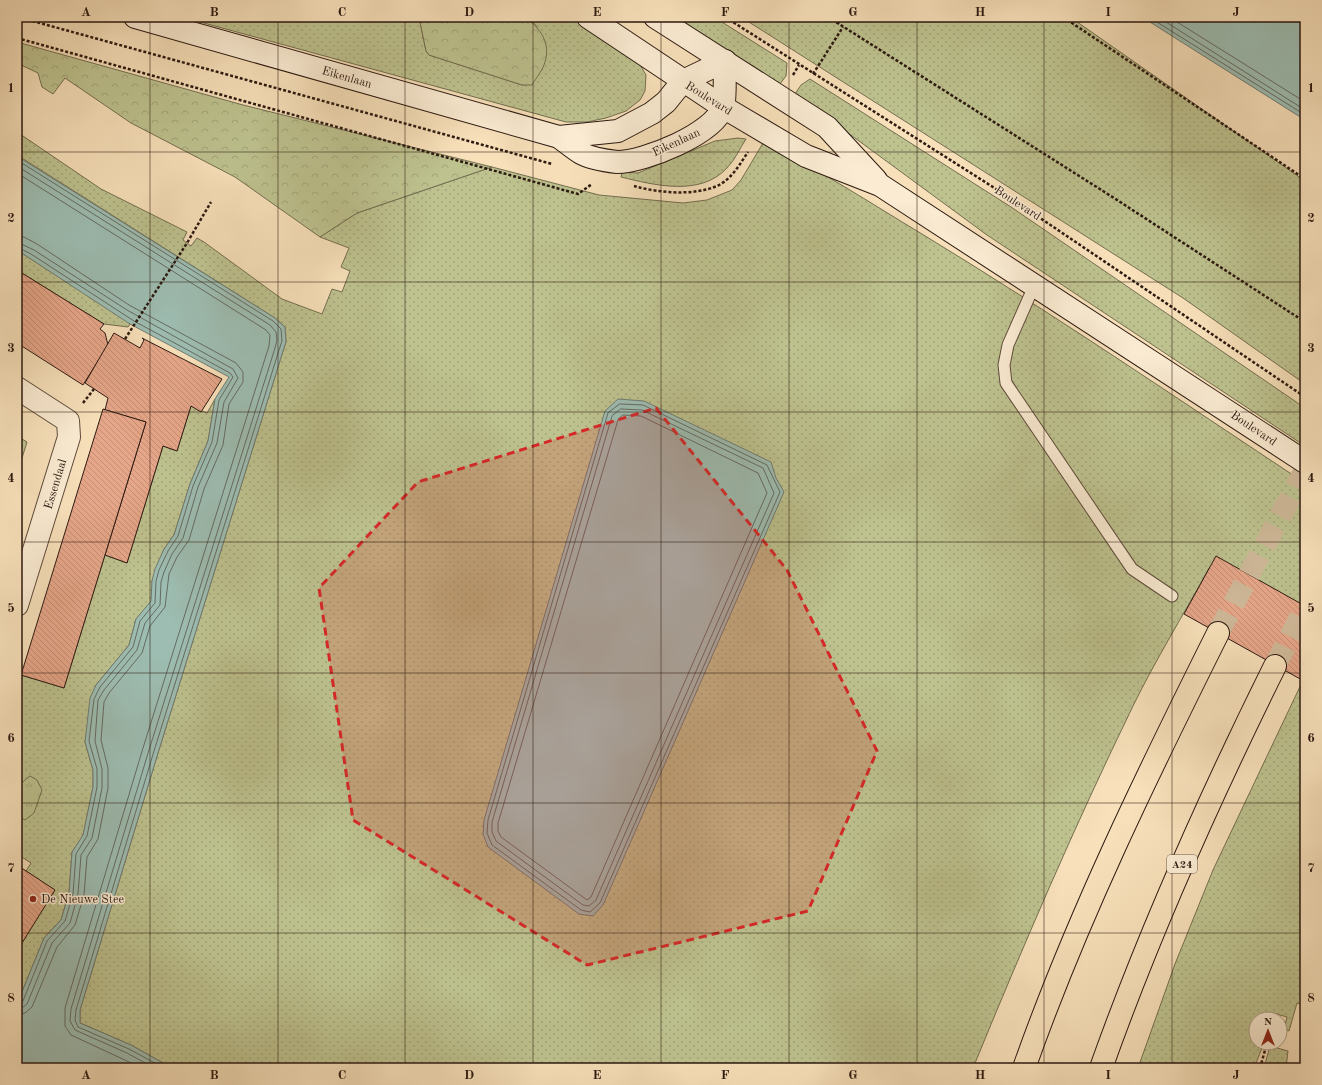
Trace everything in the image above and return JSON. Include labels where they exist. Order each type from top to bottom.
[{"type":"highway","points":[[1024,1068],[1046,1006],[1129,812],[1218,633]]},
{"type":"highway","name":"A24","points":[[1101,1068],[1126,998],[1172,886],[1219,781],[1275,666]]},
{"type":"main road","name":"Eikenlaan","points":[[135,17],[559,137],[582,154],[616,162],[631,160],[653,154],[698,133],[712,122],[723,107]]},
{"type":"main road","name":"Boulevard","points":[[588,17],[723,107],[806,156],[880,185],[1305,462]]},
{"type":"main road","name":"Boulevard","points":[[655,17],[827,127],[880,185]]},
{"type":"main road","name":"Eikenlaan","points":[[559,137],[618,130],[652,113],[666,102],[683,81],[725,61]]},
{"type":"main road","points":[[723,107],[725,61]]},
{"type":"main road","name":"Essendaal","points":[[17,388],[68,420],[70,437],[17,604]]},
{"type":"lane","points":[[1034,286],[1008,345],[1004,365],[1006,383],[1132,569],[1172,596]]},
{"type":"path","name":"Boulevard","points":[[725,17],[1015,201],[1305,397]]},
{"type":"path","points":[[828,17],[1114,198],[1305,322]]},
{"type":"path","points":[[838,23],[842,17]]},
{"type":"path","points":[[1063,17],[1305,179]]},
{"type":"path","points":[[813,74],[844,27]]},
{"type":"path","points":[[17,38],[578,194],[595,181]]},
{"type":"path","points":[[125,339],[187,243],[211,202]]},
{"type":"path","points":[[1260,1068],[1265,1051]]},
{"type":"highlighted area","points":[[656,408],[787,570],[877,751],[808,911],[587,965],[353,820],[319,588],[418,482]]},
{"type":"green space","points":[[182,17],[419,17],[426,51],[429,55],[522,85],[532,84],[538,74],[536,25],[524,17],[574,17],[635,56],[646,75],[645,91],[640,100],[626,111],[606,118],[587,122],[566,122]]},
{"type":"green space","points":[[419,17],[524,17],[535,26],[543,36],[546,48],[544,65],[532,85],[522,85],[429,55],[426,51]]},
{"type":"green space","points":[[672,17],[714,17],[787,63],[786,76],[780,84]]},
{"type":"green space","points":[[741,17],[1070,17],[1305,181],[1305,384],[1183,298]]},
{"type":"green space","points":[[17,42],[243,105],[492,167],[357,213],[320,237],[235,177],[131,123],[65,78],[53,94],[42,87],[38,73],[17,63]]},
{"type":"green space","points":[[810,79],[1011,207],[1305,408],[1305,446],[987,235],[795,94],[801,85]]},
{"type":"green space","points":[[17,132],[101,189],[187,232],[183,240],[191,246],[197,238],[282,299],[322,314],[332,289],[342,292],[350,271],[341,267],[349,248],[320,237],[357,213],[492,167],[599,195],[683,203],[707,200],[732,190],[741,180],[763,143],[804,163],[1019,294],[1305,483],[1305,620],[1209,568],[1133,706],[1050,886],[973,1068],[172,1068],[131,1045],[80,1023],[80,1010],[286,342],[285,327],[275,318],[17,155]]},
{"type":"green space","points":[[738,138],[746,139],[730,165],[716,177],[704,183],[690,186],[662,185],[621,177],[622,172],[638,173],[715,141]]},
{"type":"green space","points":[[17,250],[125,319],[130,324],[128,327],[104,324],[17,270]]},
{"type":"green space","points":[[215,399],[208,441],[190,484],[174,535],[164,549],[152,581],[152,601],[136,619],[129,645],[96,685],[85,742],[93,770],[93,787],[83,836],[72,852],[69,893],[61,920],[44,938],[17,1004],[17,951],[55,890],[26,871],[31,863],[17,854],[17,686],[21,675],[64,688],[105,555],[127,563],[163,446],[177,451],[191,406],[207,413]]},
{"type":"green space","points":[[17,436],[27,442],[17,474]]},
{"type":"green space","points":[[1305,676],[1305,994],[1301,1004],[1297,1003],[1289,1031],[1288,1011],[1248,1011],[1248,1051],[1261,1051],[1254,1068],[1138,1068],[1175,964],[1213,870]]},
{"type":"green space","points":[[30,776],[37,780],[42,790],[34,813],[25,820],[17,816],[16,798],[20,785]]},
{"type":"green space","points":[[1269,1051],[1288,1051],[1286,1068],[1264,1068]]},
{"type":"water","points":[[1142,17],[1305,17],[1305,120]]},
{"type":"water","points":[[17,156],[275,318],[285,327],[286,342],[80,1010],[80,1023],[131,1045],[172,1068],[17,1068],[17,1004],[44,938],[61,920],[69,893],[72,852],[83,835],[93,787],[93,770],[85,742],[90,698],[96,685],[129,645],[136,619],[151,601],[152,581],[155,569],[164,549],[174,535],[190,484],[208,441],[215,399],[229,377],[130,324],[17,250]]},
{"type":"water","points":[[618,399],[644,401],[771,462],[776,478],[784,492],[603,905],[593,916],[579,914],[488,847],[483,834],[484,820],[605,411]]},
{"type":"building","points":[[17,270],[104,324],[100,329],[105,333],[108,345],[83,385],[17,343]]},
{"type":"building","points":[[114,333],[140,348],[144,340],[142,338],[222,379],[201,412],[191,406],[177,451],[163,446],[127,563],[105,555],[146,422],[105,410],[108,398],[85,383]]},
{"type":"building","points":[[103,409],[146,422],[64,688],[21,675]]},
{"type":"building","points":[[1216,556],[1305,606],[1305,675],[1302,680],[1184,614]]},
{"type":"building","name":"De Nieuwe Stee","points":[[17,865],[55,890],[17,951]]},
{"type":"tunnel","points":[[1218,633],[1305,470]]},
{"type":"tunnel","points":[[1275,666],[1305,608]]},
{"type":"place","name":"De Nieuwe Stee","points":[[33,899]]}]
